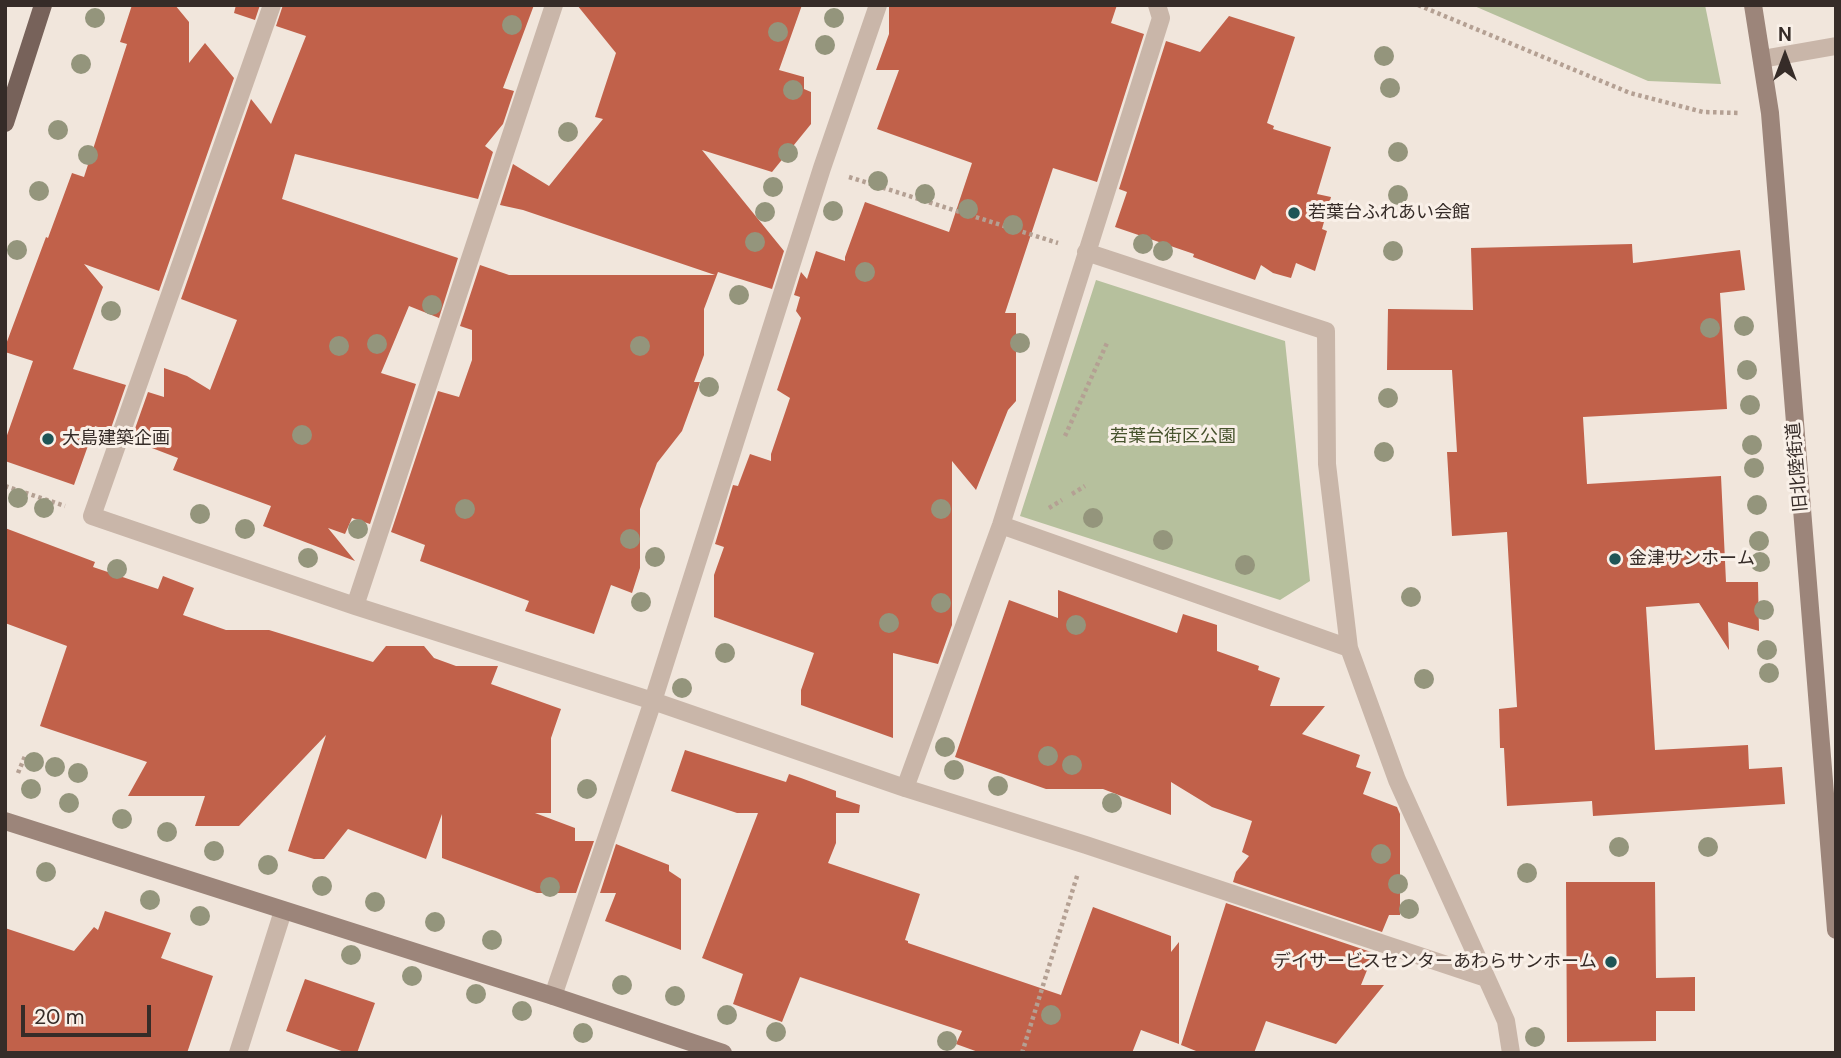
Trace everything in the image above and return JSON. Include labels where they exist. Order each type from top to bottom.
[{"type":"main road","points":[[5,123],[43,5]]},
{"type":"street","points":[[272,5],[92,516],[355,606],[653,701],[905,788],[1486,978]]},
{"type":"street","points":[[355,606],[554,5]]},
{"type":"street","points":[[553,996],[653,701],[822,169],[877,5]]},
{"type":"street","points":[[905,788],[1001,525],[1161,18],[1157,5]]},
{"type":"street","name":"旧北陸街道","points":[[1753,5],[1770,113],[1836,930]]},
{"type":"street","points":[[1762,59],[1836,46]]},
{"type":"street","points":[[1086,252],[1326,331],[1327,464],[1349,648],[1397,780],[1506,1021],[1511,1053]]},
{"type":"street","points":[[1001,525],[1349,648]]},
{"type":"street","points":[[5,821],[723,1053]]},
{"type":"street","points":[[238,1053],[284,911]]},
{"type":"path","points":[[1418,5],[1630,93],[1703,112],[1770,113]]},
{"type":"path","points":[[822,169],[1086,252]]},
{"type":"path","points":[[1062,442],[1107,343]]},
{"type":"path","points":[[5,486],[92,516]]},
{"type":"path","points":[[1072,494],[1085,486]]},
{"type":"path","points":[[1045,511],[1062,500]]},
{"type":"path","points":[[18,773],[25,756]]},
{"type":"path","points":[[1023,1053],[1086,845]]},
{"type":"green space","points":[[1472,5],[1705,5],[1721,84],[1648,81]]},
{"type":"green space","name":"若葉台街区公園","points":[[1096,280],[1285,341],[1310,581],[1280,600],[1020,516]]},
{"type":"building","points":[[132,5],[175,5],[189,22],[189,63],[205,43],[234,78],[159,291],[84,264],[103,287],[73,369],[126,385],[110,431],[95,426],[74,485],[5,461],[5,441],[33,361],[5,352],[5,347],[72,173],[84,177],[127,44],[120,42]]},
{"type":"building","points":[[236,5],[260,5],[255,20],[234,13]]},
{"type":"building","points":[[283,5],[534,5],[503,88],[514,91],[503,124],[485,146],[493,152],[478,199],[295,154],[282,199],[458,258],[439,318],[409,306],[381,373],[416,384],[370,524],[352,518],[345,534],[328,528],[355,561],[263,526],[271,506],[173,470],[178,458],[131,440],[148,392],[164,397],[164,368],[187,376],[210,390],[237,320],[181,299],[251,99],[271,124],[306,36],[276,26]]},
{"type":"building","points":[[577,5],[802,5],[779,70],[804,77],[804,89],[811,92],[811,124],[772,172],[702,150],[784,251],[772,289],[718,272],[704,309],[704,355],[694,382],[700,382],[682,431],[657,463],[640,509],[640,568],[632,593],[611,585],[594,634],[525,611],[529,601],[420,561],[425,545],[391,532],[438,391],[459,397],[472,360],[472,330],[460,326],[480,265],[509,275],[715,275],[523,210],[500,205],[513,164],[549,186],[603,119],[595,117],[616,53]]},
{"type":"building","points":[[889,5],[1117,5],[1111,23],[1144,34],[1097,182],[1053,168],[1005,313],[1016,313],[1016,401],[1008,410],[976,490],[952,461],[952,625],[938,664],[893,653],[893,738],[801,705],[801,690],[814,653],[714,617],[714,575],[724,547],[715,544],[733,485],[738,486],[750,454],[771,461],[790,398],[777,390],[801,318],[796,311],[800,297],[794,295],[801,272],[807,279],[816,251],[845,261],[865,202],[949,232],[972,163],[877,129],[899,70],[876,70],[889,34]]},
{"type":"building","points":[[1229,16],[1295,37],[1267,123],[1274,126],[1273,129],[1331,147],[1317,194],[1331,197],[1322,229],[1327,231],[1315,271],[1296,263],[1291,278],[1273,273],[1261,265],[1255,280],[1193,257],[1194,254],[1115,227],[1127,192],[1119,189],[1166,41],[1200,52]]},
{"type":"building","points":[[1632,244],[1633,263],[1740,250],[1745,290],[1720,293],[1727,409],[1583,417],[1587,484],[1721,476],[1726,582],[1758,582],[1759,631],[1728,622],[1729,650],[1699,603],[1646,607],[1655,750],[1748,745],[1749,769],[1782,767],[1785,804],[1593,816],[1592,801],[1507,806],[1504,748],[1500,748],[1499,709],[1517,707],[1507,532],[1452,536],[1447,452],[1457,452],[1452,370],[1387,370],[1388,309],[1473,310],[1471,248]]},
{"type":"building","points":[[5,528],[95,562],[93,567],[158,589],[163,576],[194,588],[183,615],[226,630],[269,630],[373,662],[386,646],[424,646],[434,658],[456,666],[498,666],[491,684],[561,709],[551,738],[551,813],[535,813],[575,828],[575,841],[594,841],[576,893],[537,893],[442,858],[442,814],[426,859],[348,829],[324,859],[314,859],[288,851],[326,735],[239,826],[195,826],[205,796],[128,796],[147,762],[40,726],[67,646],[5,623]]},
{"type":"building","points":[[1058,590],[1177,633],[1183,614],[1217,625],[1217,651],[1259,666],[1258,670],[1280,678],[1270,706],[1325,706],[1302,734],[1360,755],[1356,767],[1371,772],[1363,794],[1397,807],[1400,814],[1400,915],[1389,915],[1382,932],[1233,882],[1236,872],[1249,856],[1242,852],[1252,821],[1212,807],[1171,782],[1171,815],[1103,789],[1046,789],[955,757],[1009,600],[1058,618]]},
{"type":"building","points":[[685,750],[786,782],[789,774],[836,791],[836,797],[860,805],[859,813],[836,813],[836,843],[828,863],[920,894],[905,940],[908,943],[1061,995],[1093,907],[1171,936],[1171,952],[1179,942],[1179,1044],[1141,1030],[1132,1053],[981,1053],[956,1044],[962,1031],[800,977],[782,1022],[733,1004],[743,974],[702,958],[758,813],[737,813],[671,791]]},
{"type":"building","points":[[616,844],[669,865],[669,871],[681,879],[681,950],[605,921],[616,893],[600,893]]},
{"type":"building","name":"デイサービスセンターあわらサンホーム","points":[[1566,882],[1655,882],[1656,978],[1695,977],[1695,1011],[1656,1011],[1656,1041],[1567,1042]]},
{"type":"building","points":[[1226,903],[1374,953],[1361,985],[1384,985],[1336,1044],[1266,1021],[1254,1053],[1201,1053],[1181,1045]]},
{"type":"building","points":[[105,911],[171,933],[161,958],[213,976],[187,1053],[5,1053],[5,928],[74,951],[94,927],[98,930]]},
{"type":"building","points":[[305,979],[375,1003],[357,1053],[347,1053],[286,1031]]},
{"type":"place","name":"若葉台ふれあい会館","points":[[1294,213]]},
{"type":"place","name":"大島建築企画","points":[[48,439]]},
{"type":"place","name":"金津サンホーム","points":[[1615,559]]},
{"type":"place","name":"デイサービスセンターあわらサンホーム","points":[[1611,962]]}]
